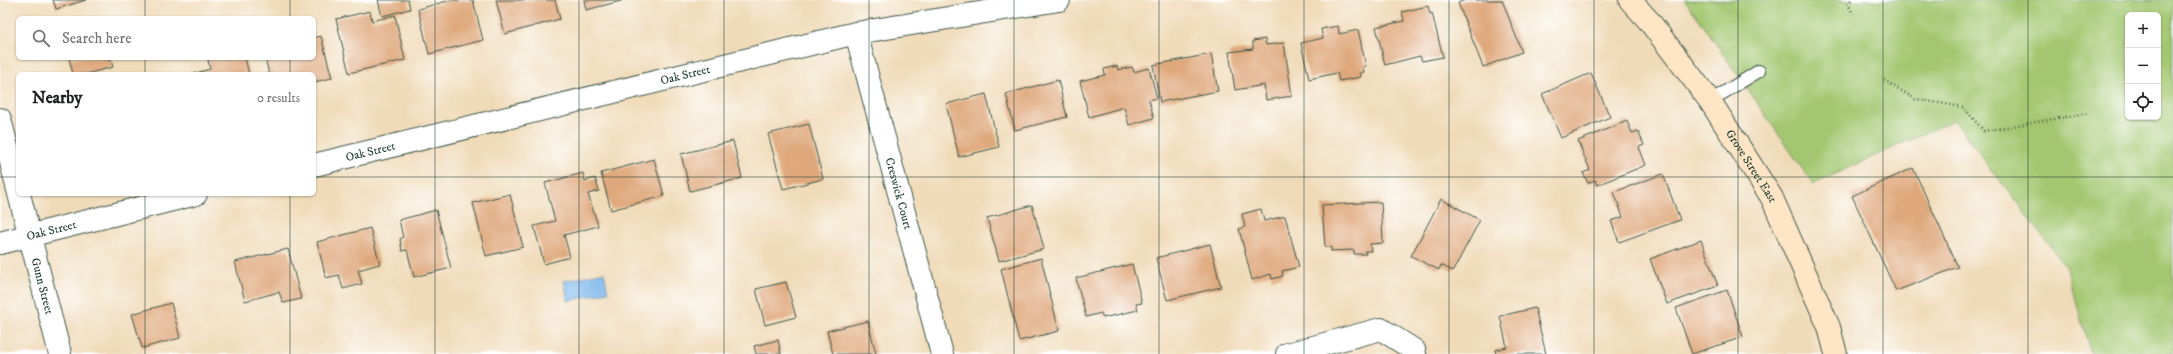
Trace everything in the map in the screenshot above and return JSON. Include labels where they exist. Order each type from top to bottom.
[{"type":"street","name":"Oak Street","points":[[316,165],[856,33],[1059,0]]},
{"type":"street","name":"Grove Street East","points":[[1630,0],[1649,21],[1710,101],[1772,198],[1829,327],[1836,354]]},
{"type":"street","name":"Creswick Court","points":[[856,33],[942,354]]},
{"type":"street","points":[[0,119],[16,182]]},
{"type":"street","name":"Gunn Street","points":[[20,196],[60,354]]},
{"type":"street","name":"Oak Street","points":[[0,244],[188,196]]},
{"type":"street","points":[[1287,354],[1381,329],[1414,350],[1415,354]]},
{"type":"lane","points":[[1710,101],[1759,71]]},
{"type":"path","points":[[1851,0],[1848,4],[1853,14]]},
{"type":"path","points":[[1884,80],[1916,99],[1963,107],[1984,131],[2089,113]]},
{"type":"green space","points":[[1684,0],[2173,0],[2173,354],[2091,354],[2066,266],[1954,120],[1813,184],[1699,19]]},
{"type":"water","points":[[604,272],[608,292],[568,301],[564,281]]},
{"type":"building","points":[[53,0],[86,0],[56,9]]},
{"type":"building","points":[[378,0],[408,0],[410,9],[382,16]]},
{"type":"building","points":[[451,0],[473,0],[483,40],[429,54],[418,9]]},
{"type":"building","points":[[496,0],[555,0],[560,19],[505,34]]},
{"type":"building","points":[[584,0],[621,0],[621,1],[586,10]]},
{"type":"building","points":[[1465,0],[1502,0],[1522,52],[1483,67],[1458,3]]},
{"type":"building","points":[[1428,6],[1430,14],[1432,13],[1443,57],[1422,61],[1420,56],[1385,65],[1376,27],[1404,21],[1402,12]]},
{"type":"building","points":[[370,11],[372,21],[395,15],[405,60],[349,73],[336,19]]},
{"type":"building","points":[[1338,26],[1339,34],[1358,30],[1366,66],[1363,67],[1364,72],[1360,73],[1361,77],[1339,81],[1337,73],[1309,79],[1301,43],[1323,38],[1321,29]]},
{"type":"building","points":[[321,36],[332,78],[316,82],[316,72],[268,72],[266,60],[316,60],[316,37]]},
{"type":"building","points":[[1265,39],[1266,45],[1284,43],[1292,96],[1266,100],[1264,85],[1235,90],[1229,52],[1253,49],[1253,41]]},
{"type":"building","points":[[1211,54],[1218,91],[1160,102],[1153,65]]},
{"type":"building","points":[[70,60],[111,60],[113,67],[94,72],[72,72]]},
{"type":"building","points":[[208,60],[246,60],[248,72],[199,72],[210,69]]},
{"type":"building","points":[[1117,66],[1118,70],[1132,67],[1134,72],[1149,68],[1157,98],[1149,100],[1154,118],[1129,125],[1124,107],[1089,117],[1080,81],[1105,75],[1104,69]]},
{"type":"building","points":[[1591,73],[1610,117],[1561,138],[1542,94]]},
{"type":"building","points":[[1058,80],[1067,117],[1015,130],[1006,94]]},
{"type":"building","points":[[986,94],[999,147],[959,157],[946,104]]},
{"type":"building","points":[[1627,121],[1632,133],[1638,131],[1644,145],[1639,147],[1646,165],[1597,185],[1595,180],[1588,183],[1583,173],[1590,170],[1578,141]]},
{"type":"building","points":[[809,124],[823,179],[783,189],[768,134]]},
{"type":"building","points":[[733,141],[742,178],[690,191],[681,154]]},
{"type":"building","points":[[654,159],[664,196],[611,210],[601,173]]},
{"type":"building","points":[[1913,168],[1958,267],[1896,291],[1852,196]]},
{"type":"building","points":[[583,173],[585,181],[595,178],[599,191],[588,194],[598,226],[564,235],[570,257],[544,264],[534,226],[555,221],[545,183]]},
{"type":"building","points":[[1663,174],[1680,220],[1619,242],[1611,221],[1623,217],[1614,192]]},
{"type":"building","points":[[510,194],[523,247],[486,256],[473,203]]},
{"type":"building","points":[[1441,199],[1480,220],[1453,271],[1441,265],[1439,270],[1411,256]]},
{"type":"building","points":[[1381,202],[1383,243],[1370,244],[1371,251],[1365,251],[1366,254],[1354,254],[1354,250],[1331,251],[1331,247],[1325,247],[1322,205]]},
{"type":"building","points":[[1032,205],[1044,249],[999,261],[987,218]]},
{"type":"building","points":[[1261,209],[1264,221],[1285,216],[1299,267],[1282,271],[1283,276],[1272,279],[1271,274],[1252,280],[1239,229],[1245,227],[1242,214]]},
{"type":"building","points":[[436,210],[451,268],[414,277],[407,250],[402,251],[400,239],[403,237],[399,220]]},
{"type":"building","points":[[370,228],[380,264],[358,270],[362,284],[343,289],[339,275],[326,278],[317,242]]},
{"type":"building","points":[[1701,240],[1718,286],[1667,304],[1650,259]]},
{"type":"building","points":[[1210,244],[1221,287],[1167,300],[1156,258]]},
{"type":"building","points":[[288,249],[301,299],[283,303],[279,292],[245,301],[235,262]]},
{"type":"building","points":[[1041,258],[1059,331],[1019,341],[1001,269]]},
{"type":"building","points":[[1132,264],[1142,303],[1136,304],[1138,310],[1103,318],[1101,313],[1086,317],[1076,278]]},
{"type":"building","points":[[786,282],[796,317],[765,325],[756,289]]},
{"type":"building","points":[[1727,290],[1743,337],[1692,354],[1676,308]]},
{"type":"building","points":[[171,303],[180,338],[142,348],[132,314]]},
{"type":"building","points":[[1535,308],[1546,354],[1496,354],[1495,350],[1507,347],[1500,316]]},
{"type":"building","points":[[868,321],[876,354],[833,354],[827,331]]},
{"type":"building","points":[[778,340],[781,354],[756,354],[754,346]]}]
